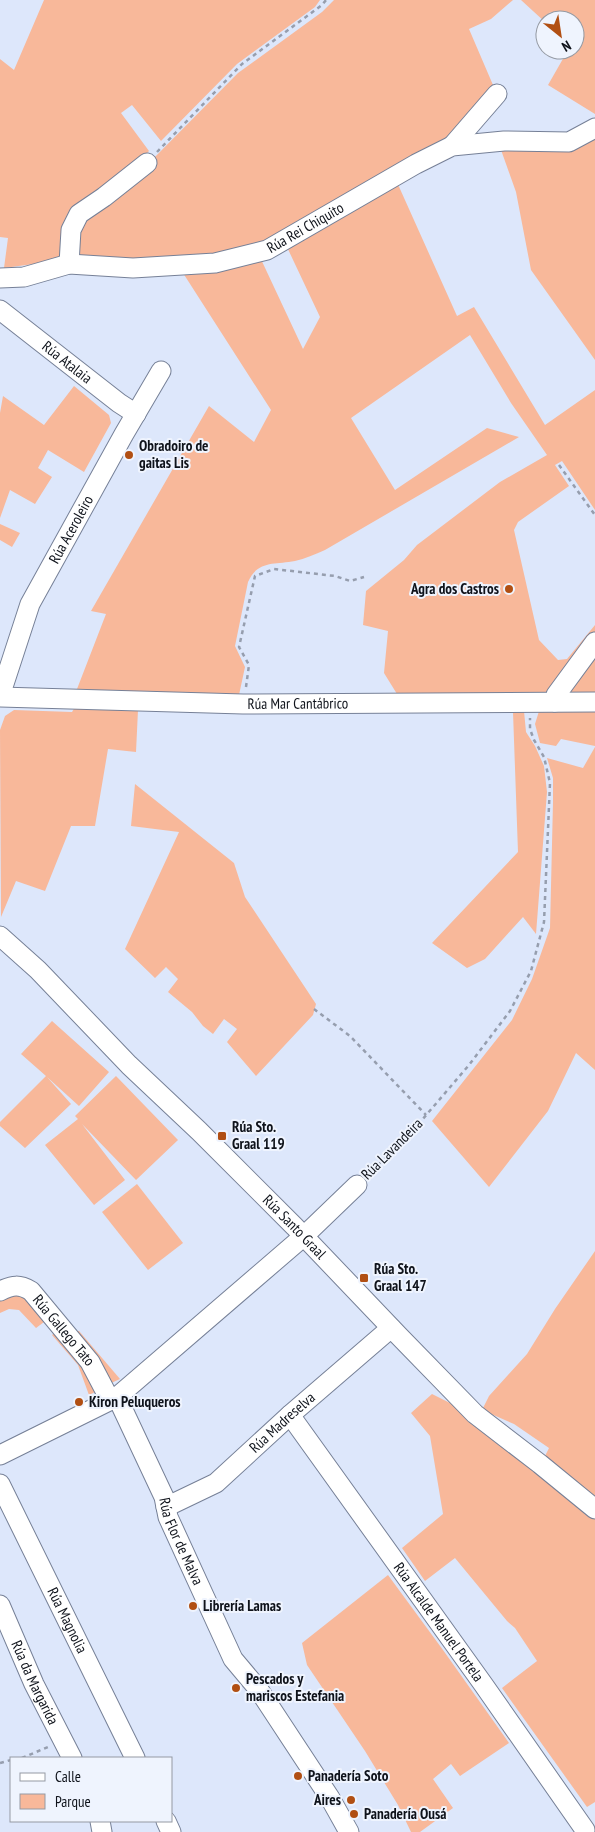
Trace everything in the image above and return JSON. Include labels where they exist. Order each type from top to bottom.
[{"type":"street","points":[[452,146],[497,94]]},
{"type":"street","name":"Rúa Rei Chiquito","points":[[0,278],[24,277],[69,264],[133,268],[216,263],[267,250],[416,164],[452,146],[504,141],[569,142],[595,128]]},
{"type":"street","points":[[69,264],[71,230],[79,214],[147,163]]},
{"type":"street","name":"Rúa Atalaia","points":[[0,310],[119,403],[136,414]]},
{"type":"street","name":"Rúa Aceroleiro","points":[[0,696],[30,604],[161,371]]},
{"type":"street","points":[[555,702],[556,695],[595,642]]},
{"type":"street","name":"Rúa Mar Cantábrico","points":[[0,696],[243,704],[595,702]]},
{"type":"street","name":"Rúa Santo Graal","points":[[0,936],[38,970],[129,1065],[199,1131],[304,1236],[475,1414],[595,1509]]},
{"type":"street","name":"Rúa Lavandeira","points":[[0,1455],[114,1398],[304,1236],[357,1185]]},
{"type":"street","name":"Rúa Gallego Tato","points":[[0,1291],[9,1287],[22,1286],[31,1291],[90,1362],[114,1398]]},
{"type":"street","name":"Rúa Madreselva","points":[[166,1507],[216,1483],[290,1415],[391,1328]]},
{"type":"street","name":"Rúa Flor de Malva","points":[[114,1398],[164,1497],[168,1517],[233,1659],[259,1690],[330,1798],[349,1832]]},
{"type":"street","name":"Rúa Alcalde Manuel Portela","points":[[290,1415],[587,1828]]},
{"type":"street","name":"Rúa Magnolia","points":[[0,1484],[134,1757]]},
{"type":"street","name":"Rúa da Margarida","points":[[0,1604],[34,1684],[71,1757]]},
{"type":"path","points":[[147,163],[242,64],[322,5],[326,0]]},
{"type":"path","points":[[559,465],[595,515]]},
{"type":"path","points":[[243,704],[249,676],[249,665],[239,647],[255,576],[274,569],[335,576],[350,581],[364,577]]},
{"type":"path","name":"Rúa Lavandeira","points":[[357,1185],[404,1141],[469,1064],[510,1011],[531,971],[544,922],[550,783],[544,757],[530,729],[531,703]]},
{"type":"path","points":[[314,1009],[350,1036],[426,1115]]},
{"type":"path","points":[[24,1757],[50,1746]]},
{"type":"green space","points":[[44,0],[320,0],[315,7],[237,64],[161,141],[132,105],[121,113],[149,151],[123,178],[95,198],[63,260],[4,268],[8,238],[0,237],[0,59],[14,70]]},
{"type":"green space","points":[[334,0],[513,0],[491,19],[469,29],[493,85],[447,143],[292,232],[205,262],[73,261],[80,217],[149,163],[238,73],[322,12]]},
{"type":"green space","points":[[521,0],[595,0],[595,114],[548,85],[562,60],[585,60],[585,10],[535,10],[535,13]]},
{"type":"green space","points":[[595,134],[595,360],[531,270],[516,192],[500,147]]},
{"type":"green space","points":[[396,180],[457,316],[474,307],[545,425],[595,390],[595,510],[562,461],[555,465],[569,486],[518,522],[514,530],[539,640],[558,660],[567,659],[595,625],[595,636],[551,692],[541,695],[397,694],[384,673],[388,631],[363,625],[366,591],[404,560],[417,545],[500,482],[547,455],[511,403],[470,335],[351,418],[395,490],[487,428],[519,437],[325,550],[306,558],[267,565],[257,570],[248,582],[235,646],[245,667],[239,695],[180,695],[77,689],[106,614],[91,611],[209,406],[254,442],[271,410],[183,273],[259,255],[303,349],[320,317],[286,245]]},
{"type":"green space","points":[[74,386],[109,415],[111,423],[84,472],[48,450],[38,468],[52,477],[35,504],[10,490],[0,518],[0,413],[3,396],[44,425]]},
{"type":"green space","points":[[0,524],[20,533],[12,547],[0,540]]},
{"type":"green space","points":[[595,657],[595,696],[564,696]]},
{"type":"green space","points":[[75,707],[138,710],[136,752],[108,749],[95,826],[71,826],[45,891],[16,881],[1,917],[0,730],[5,716],[14,710],[72,712]]},
{"type":"green space","points":[[540,708],[595,708],[595,746],[561,739],[556,746],[540,743],[535,724]]},
{"type":"green space","points":[[524,711],[526,732],[544,766],[547,792],[536,934],[523,917],[485,959],[467,968],[432,943],[518,852],[513,712]]},
{"type":"green space","points":[[595,747],[595,1070],[576,1053],[548,1111],[489,1187],[432,1121],[512,1020],[532,979],[550,928],[553,778],[547,758],[583,768]]},
{"type":"green space","points":[[135,784],[234,863],[245,897],[316,1004],[313,1015],[256,1076],[227,1042],[237,1029],[224,1019],[213,1034],[203,1026],[192,1012],[168,992],[178,979],[166,967],[155,978],[125,949],[179,832],[131,826]]},
{"type":"green space","points":[[52,1021],[109,1072],[79,1106],[47,1077],[71,1104],[25,1148],[0,1126],[0,1122],[46,1076],[21,1054]]},
{"type":"green space","points":[[116,1076],[178,1140],[136,1180],[82,1124],[125,1180],[94,1205],[45,1145],[78,1119],[75,1116]]},
{"type":"green space","points":[[137,1184],[183,1243],[148,1270],[102,1212]]},
{"type":"green space","points":[[595,1251],[595,1503],[543,1460],[549,1448],[514,1424],[482,1410],[489,1396],[527,1354]]},
{"type":"green space","points":[[17,1291],[48,1319],[36,1328],[19,1310],[9,1309],[0,1313],[0,1295]]},
{"type":"green space","points":[[58,1330],[99,1390],[89,1395],[78,1365],[52,1335]]},
{"type":"green space","points":[[77,1331],[79,1331],[120,1379],[109,1384]]},
{"type":"green space","points":[[432,1394],[452,1404],[469,1422],[493,1434],[595,1515],[595,1802],[587,1807],[502,1688],[537,1661],[515,1628],[507,1621],[455,1558],[425,1581],[402,1548],[443,1514],[430,1436],[411,1413]]},
{"type":"green space","points":[[388,1575],[509,1743],[460,1776],[451,1764],[433,1779],[453,1808],[420,1832],[411,1832],[398,1805],[365,1751],[307,1665],[302,1643]]},
{"type":"place","name":"Obradoiro de gaitas Lis","points":[[129,455]]},
{"type":"place","name":"Agra dos Castros","points":[[509,589]]},
{"type":"place","name":"Rúa Sto. Graal 119","points":[[222,1136]]},
{"type":"place","name":"Rúa Sto. Graal 147","points":[[364,1278]]},
{"type":"place","name":"Kiron Peluqueros","points":[[79,1402]]},
{"type":"place","name":"Librería Lamas","points":[[193,1606]]},
{"type":"place","name":"Pescados y mariscos Estefania","points":[[236,1688]]},
{"type":"place","name":"Panadería Soto","points":[[298,1776]]},
{"type":"place","name":"Aires","points":[[351,1800]]},
{"type":"place","name":"Panadería Ousá","points":[[354,1814]]}]
